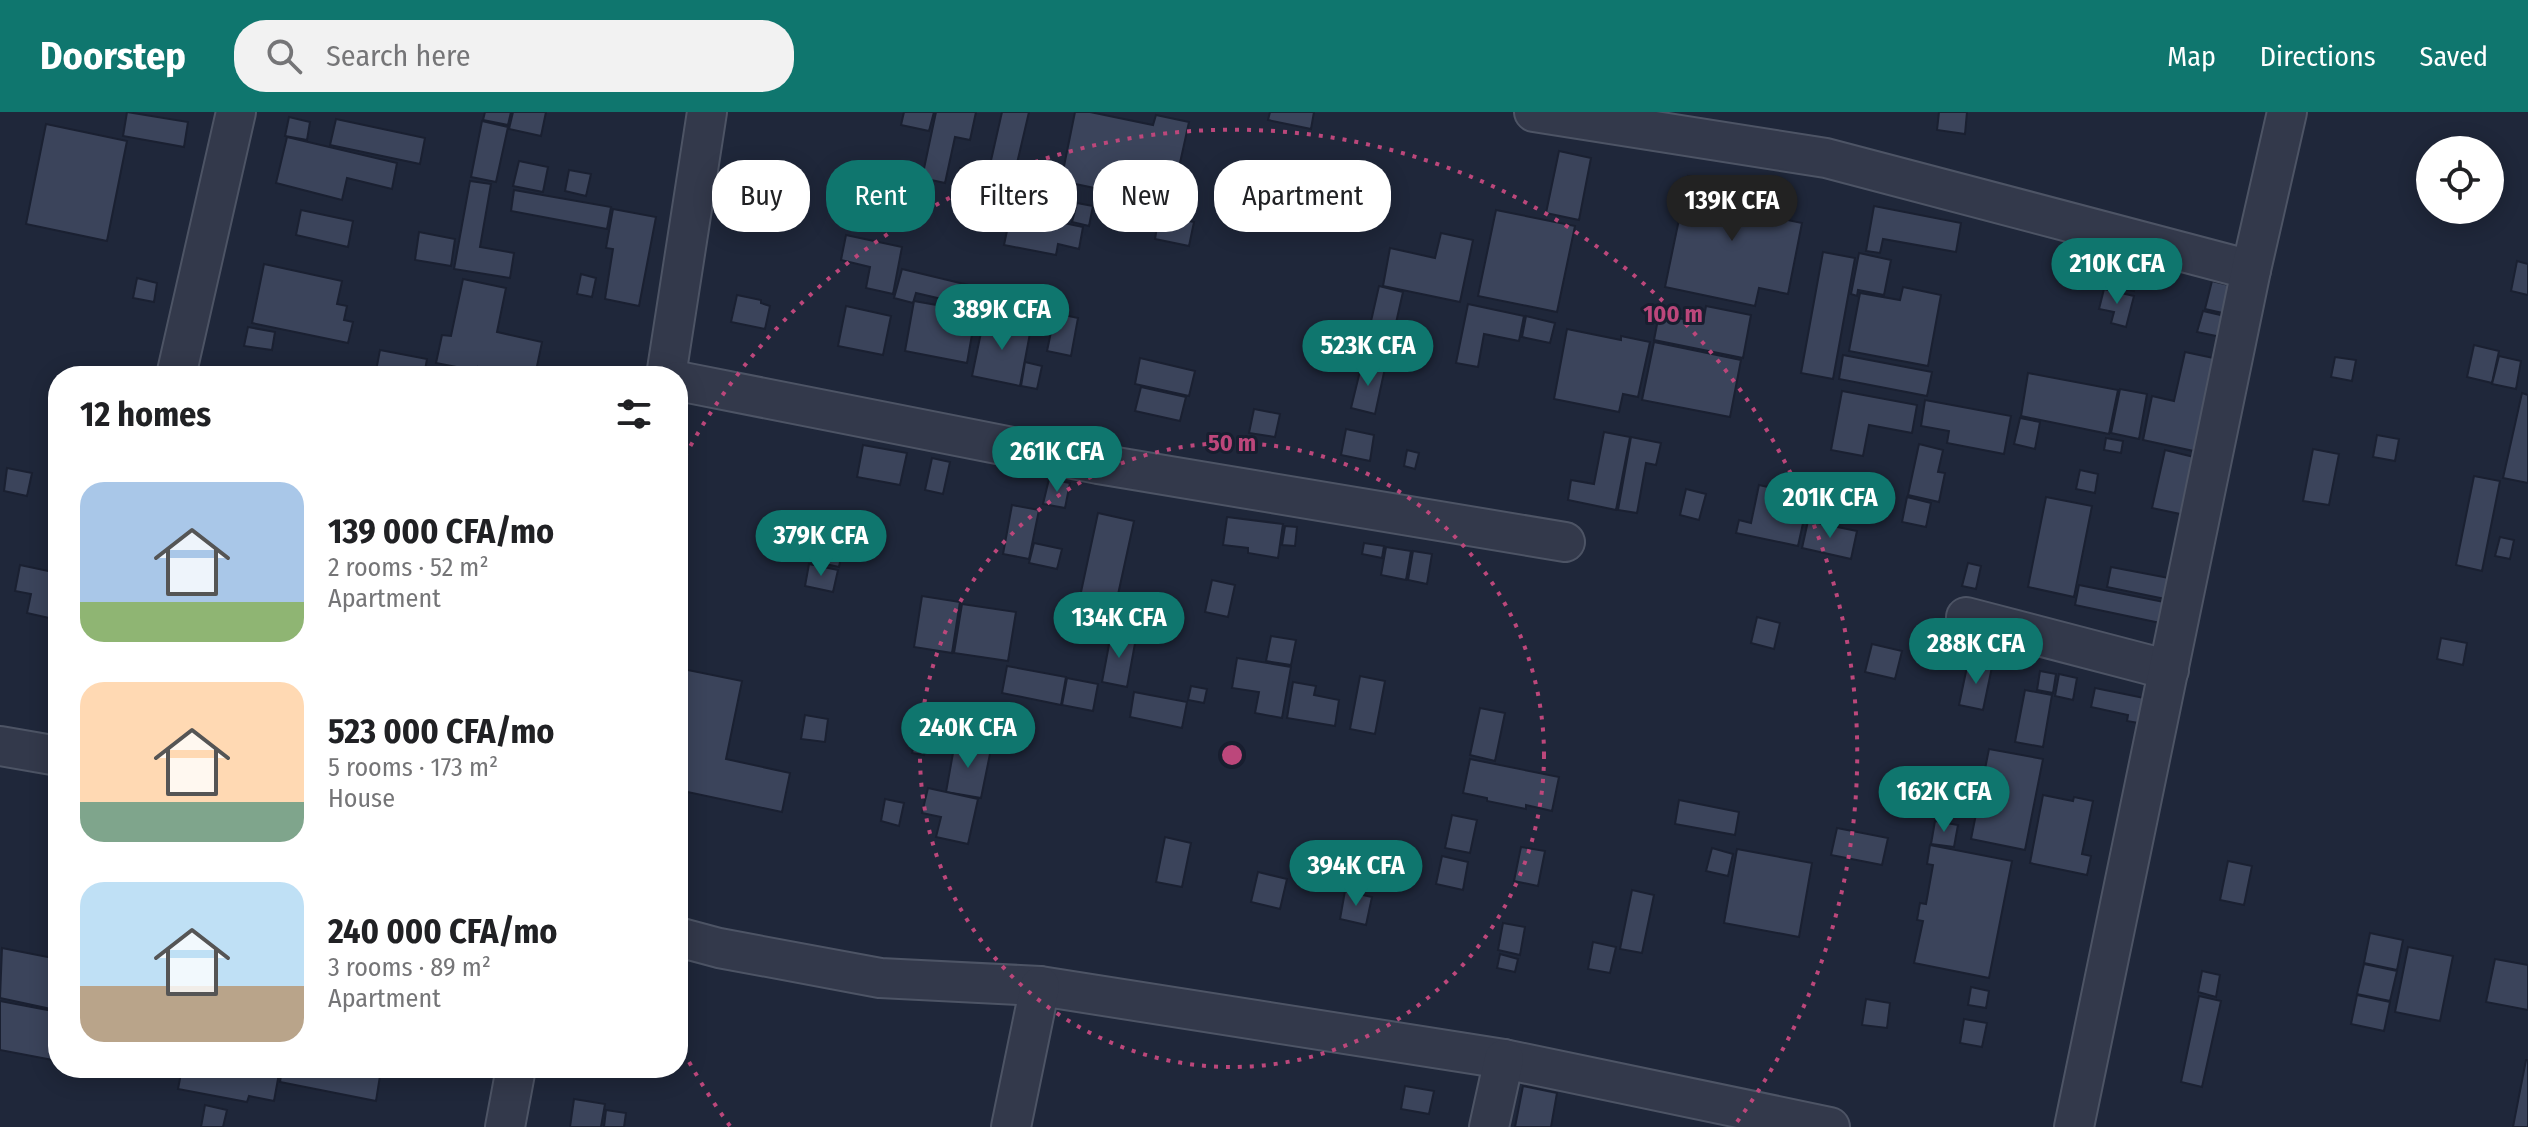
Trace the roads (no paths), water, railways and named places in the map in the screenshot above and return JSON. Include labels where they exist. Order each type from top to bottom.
[{"type":"street","points":[[178,366],[236,112]]},
{"type":"street","points":[[668,366],[707,112]]},
{"type":"street","points":[[1534,112],[1826,158],[2251,270]]},
{"type":"street","points":[[2074,1127],[2251,270],[2287,112]]},
{"type":"street","points":[[688,383],[1098,464],[1565,542]]},
{"type":"street","points":[[1966,617],[2169,670]]},
{"type":"street","points":[[0,746],[48,754]]},
{"type":"street","points":[[688,940],[880,978],[1040,986],[1504,1059],[1830,1127]]},
{"type":"street","points":[[1011,1127],[1040,986]]},
{"type":"street","points":[[1489,1127],[1504,1059]]},
{"type":"street","points":[[505,1127],[514,1078]]}]
